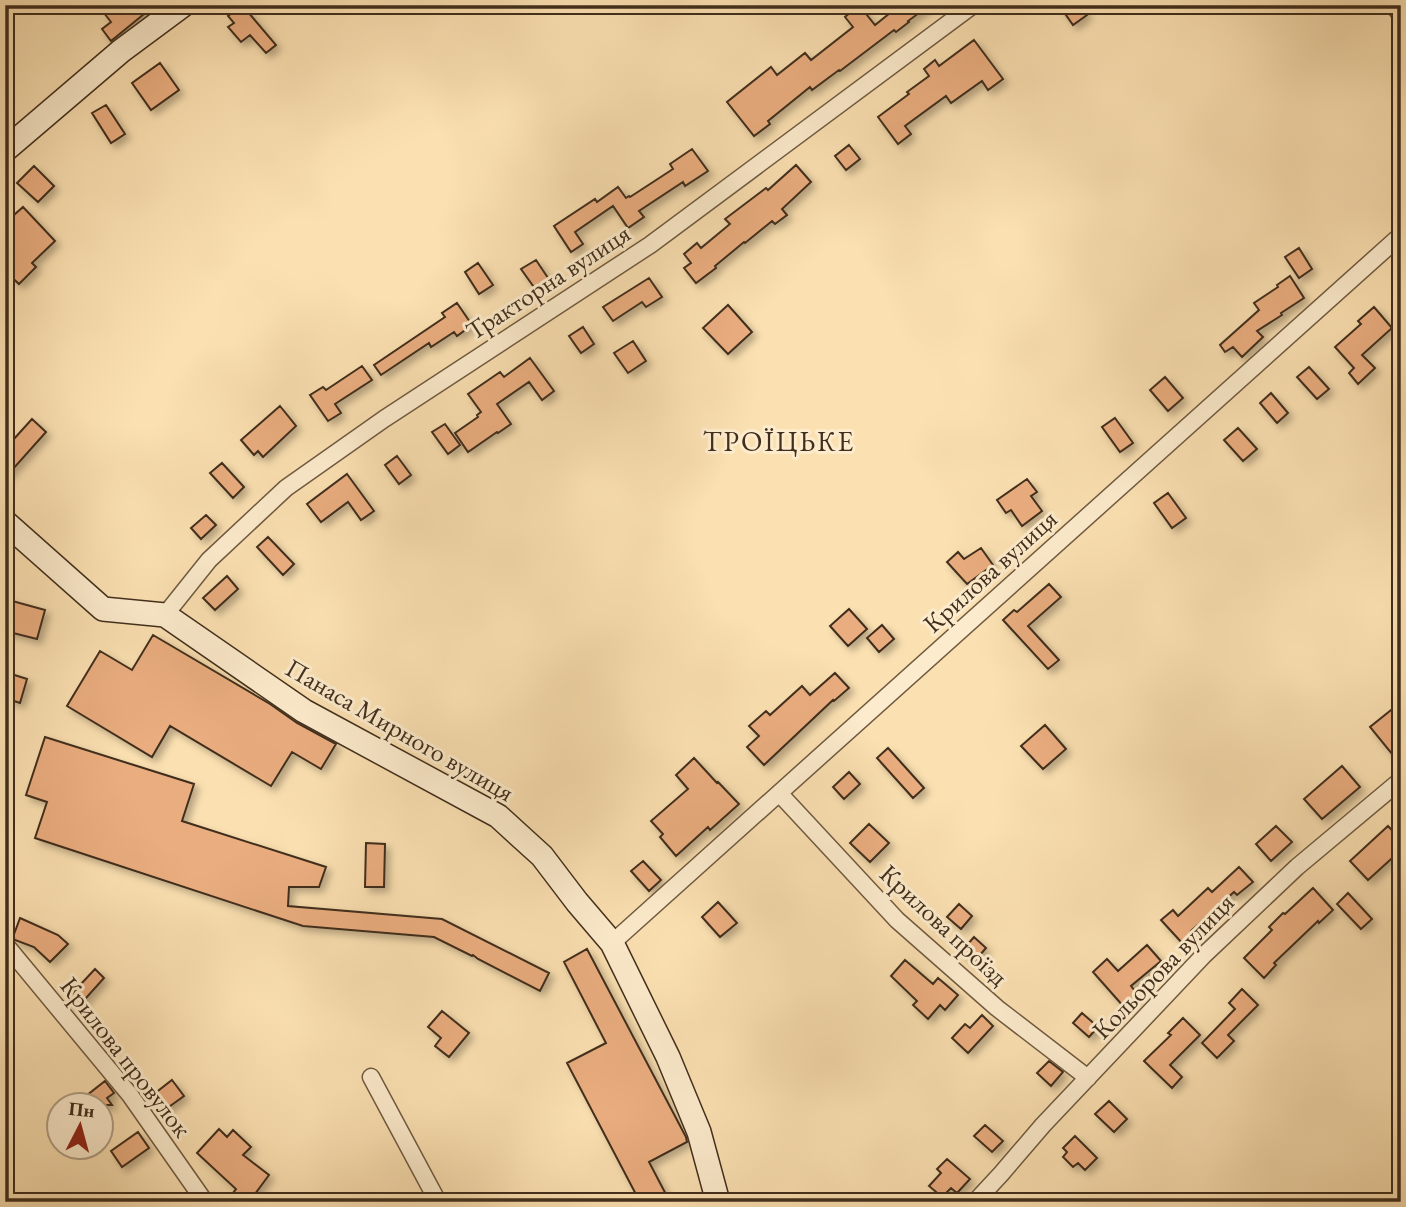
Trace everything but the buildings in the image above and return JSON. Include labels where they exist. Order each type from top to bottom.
[{"type":"street","points":[[5,150],[121,51],[183,5]]},
{"type":"street","name":"Тракторна вулиця","points":[[165,615],[209,560],[286,488],[384,419],[650,245],[973,5]]},
{"type":"street","points":[[1393,5],[1401,15]]},
{"type":"street","name":"Крилова вулиця","points":[[612,943],[1401,235]]},
{"type":"street","name":"Панаса Мирного вулиця","points":[[5,522],[103,609],[165,615],[304,711],[498,816],[542,856],[612,943],[668,1057],[699,1132],[718,1202]]},
{"type":"street","name":"Кольорова вулиця","points":[[975,1202],[1043,1125],[1204,955],[1297,867],[1401,780]]},
{"type":"street","name":"Крилова проїзд","points":[[779,793],[897,920],[997,1008],[1088,1078]]},
{"type":"street","name":"Крилова провулок","points":[[5,944],[130,1095],[205,1202]]},
{"type":"street","points":[[371,1077],[438,1202]]},
{"type":"district","name":"ТРОЇЦЬКЕ","points":[[779,441]]}]
